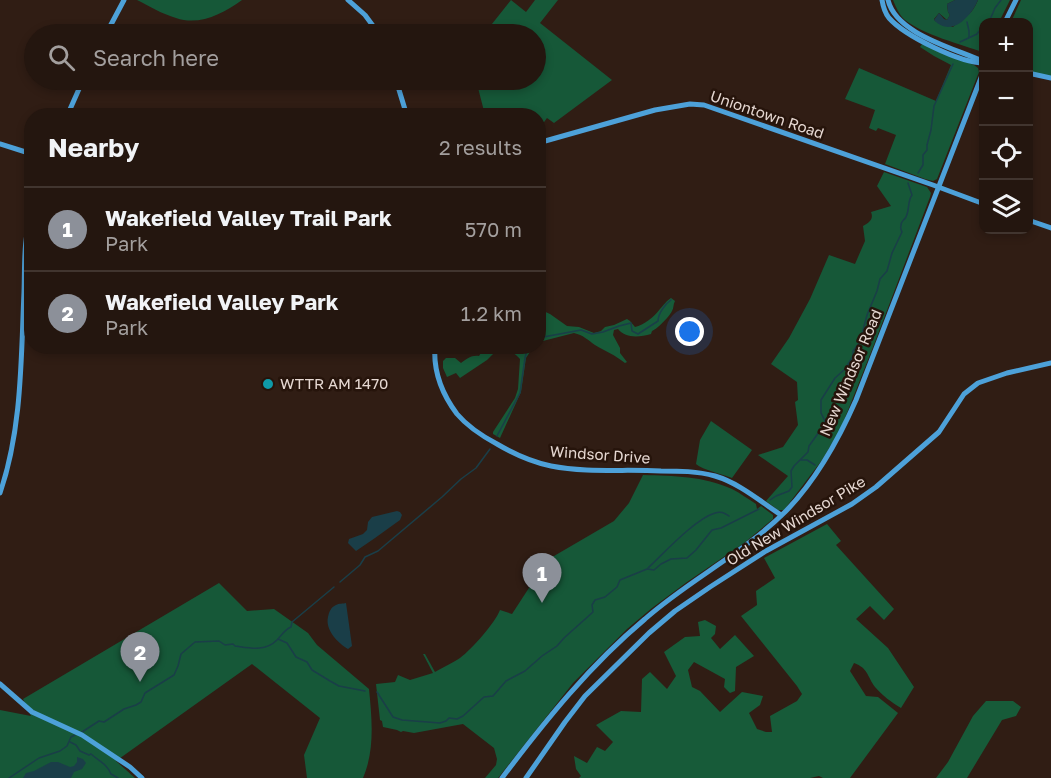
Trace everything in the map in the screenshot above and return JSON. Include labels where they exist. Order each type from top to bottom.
[{"type":"street","points":[[111,24],[124,0]]},
{"type":"street","points":[[348,0],[372,24]]},
{"type":"street","points":[[882,0],[888,17],[904,30],[932,46],[979,62]]},
{"type":"street","points":[[888,0],[895,16],[919,34],[979,61]]},
{"type":"street","points":[[1007,18],[1016,0]]},
{"type":"street","name":"New Windsor Road","points":[[502,778],[569,695],[631,631],[671,597],[750,542],[781,515],[814,478],[848,420],[983,72]]},
{"type":"street","points":[[1033,74],[1051,78]]},
{"type":"street","points":[[71,108],[79,90]]},
{"type":"street","points":[[399,90],[404,108]]},
{"type":"street","name":"Uniontown Road","points":[[546,141],[655,110],[698,104],[979,202]]},
{"type":"street","points":[[0,144],[24,152]]},
{"type":"street","points":[[1033,221],[1051,228]]},
{"type":"street","points":[[0,493],[11,451],[18,407],[24,293]]},
{"type":"street","name":"Windsor Drive","points":[[435,354],[437,377],[449,403],[466,424],[512,452],[553,466],[691,472],[715,476],[738,486],[781,515]]},
{"type":"street","name":"Old New Windsor Pike","points":[[526,778],[585,696],[669,616],[692,598],[766,550],[852,504],[876,487],[939,432],[964,394],[978,383],[1007,373],[1051,363]]},
{"type":"street","points":[[0,684],[32,712],[79,733],[130,767],[142,778]]},
{"type":"green space","points":[[137,0],[242,0],[219,14],[193,21],[171,16]]},
{"type":"green space","points":[[511,0],[526,12],[535,0],[558,0],[541,24],[492,24]]},
{"type":"green space","points":[[893,0],[955,0],[947,4],[950,15],[947,20],[939,13],[934,19],[953,27],[970,13],[978,0],[1010,0],[1001,18],[979,18],[979,51],[921,30],[905,20]]},
{"type":"green space","points":[[1021,0],[1051,0],[1051,78],[1033,73],[1033,18],[1013,18]]},
{"type":"green space","points":[[546,28],[612,80],[554,123],[546,119],[546,108],[483,108],[479,90],[546,90]]},
{"type":"green space","points":[[922,44],[974,65],[979,72],[937,179],[933,181],[885,164],[896,135],[878,128],[876,131],[869,128],[875,110],[845,99],[859,68],[936,101],[951,65],[920,47]]},
{"type":"green space","points":[[884,172],[927,187],[931,193],[930,197],[841,428],[822,460],[784,510],[778,510],[766,501],[788,476],[758,455],[783,447],[798,425],[795,402],[798,400],[797,382],[771,364],[789,338],[810,299],[829,255],[855,264],[865,241],[863,226],[872,217],[871,212],[891,206],[877,186]]},
{"type":"green space","points":[[671,298],[675,301],[672,311],[651,334],[633,336],[618,329],[614,330],[613,335],[620,348],[620,353],[627,362],[625,363],[583,336],[574,333],[546,340],[546,312],[567,326],[579,327],[594,333],[627,319],[635,327],[642,324],[652,318]]},
{"type":"green space","points":[[480,354],[493,354],[460,378],[456,373],[447,377],[443,368],[443,361],[446,358],[455,358],[461,363],[471,357]]},
{"type":"green space","points":[[513,354],[529,354],[521,392],[500,438],[493,432],[515,398],[518,389],[520,359]]},
{"type":"green space","points":[[711,421],[752,450],[732,478],[696,464],[700,440]]},
{"type":"green space","points":[[643,475],[710,481],[735,491],[756,504],[757,509],[761,506],[773,515],[773,519],[627,629],[573,683],[498,778],[485,778],[496,765],[494,748],[463,724],[414,733],[383,727],[380,720],[376,684],[395,682],[398,675],[410,680],[433,673],[423,654],[435,672],[460,658],[483,636],[500,610],[512,614],[538,574],[542,563],[614,521],[629,503]]},
{"type":"green space","points":[[827,524],[841,541],[836,545],[894,609],[884,620],[870,606],[856,619],[888,648],[914,687],[901,708],[881,693],[865,670],[854,663],[850,671],[866,696],[878,697],[898,713],[850,778],[819,776],[810,778],[579,778],[581,776],[576,769],[574,756],[587,763],[597,747],[605,751],[613,742],[596,725],[621,711],[641,712],[642,679],[650,672],[667,689],[676,676],[664,652],[685,637],[700,636],[698,622],[705,620],[716,626],[715,634],[711,638],[720,649],[735,635],[754,656],[736,667],[735,691],[730,693],[724,687],[725,679],[694,662],[688,670],[692,687],[700,691],[720,712],[742,692],[763,696],[760,705],[749,713],[757,729],[772,732],[770,716],[797,701],[802,694],[741,616],[757,605],[756,591],[775,578],[764,558]]},
{"type":"green space","points":[[219,583],[247,611],[274,609],[308,633],[317,645],[369,689],[371,745],[363,778],[307,778],[304,755],[320,718],[252,664],[116,761],[135,778],[0,778],[0,710],[31,716],[23,699]]},
{"type":"green space","points":[[986,701],[1013,701],[1021,707],[1016,716],[1002,720],[967,778],[936,778],[948,762],[973,716]]},
{"type":"water","points":[[955,0],[978,0],[971,13],[960,23],[947,27],[940,25],[934,20],[939,13],[947,20],[950,15],[947,4]]},
{"type":"water","points":[[397,511],[402,515],[400,520],[356,551],[348,543],[349,539],[367,530],[368,522],[372,517]]},
{"type":"water","points":[[346,603],[352,646],[348,649],[333,636],[328,627],[330,610],[338,604]]},
{"type":"water","points":[[77,757],[86,763],[82,769],[74,772],[71,778],[23,778],[26,773],[51,762],[74,766]]},
{"type":"waterway","points":[[991,18],[1001,0]]},
{"type":"waterway","points":[[967,22],[969,37]]},
{"type":"waterway","points":[[960,42],[979,31]]},
{"type":"waterway","points":[[918,173],[923,165],[923,155],[927,150],[934,106],[953,64]]},
{"type":"waterway","points":[[770,500],[789,491],[792,487],[791,471],[808,452],[809,446],[824,425],[821,400],[835,378],[845,369],[860,342],[880,279],[887,271],[902,232],[901,223],[906,217],[912,195],[908,183]]},
{"type":"waterway","points":[[546,337],[581,330],[592,334],[631,323],[632,331],[638,334],[658,321],[662,309],[671,300]]},
{"type":"waterway","points":[[497,436],[520,393],[526,354]]},
{"type":"waterway","points":[[340,582],[360,565],[365,557],[378,551],[476,468],[490,449]]},
{"type":"waterway","points":[[801,460],[807,460],[815,465]]},
{"type":"waterway","points":[[377,692],[393,717],[402,720],[440,723],[449,718],[457,719],[484,697],[493,696],[506,681],[525,671],[557,646],[593,612],[592,605],[595,600],[605,597],[617,587],[620,580],[647,569],[654,570],[671,559],[687,558],[712,530],[721,528],[759,509]]},
{"type":"waterway","points":[[648,568],[680,537],[707,516],[717,512],[729,516]]},
{"type":"waterway","points":[[82,732],[99,721],[104,722],[124,709],[141,702],[145,693],[174,675],[181,654],[195,642],[219,641],[225,645],[262,648],[277,640],[291,627],[292,622],[334,587]]},
{"type":"waterway","points":[[278,639],[287,643],[296,657],[307,662],[312,670],[330,681],[339,686],[365,691]]},
{"type":"waterway","points":[[9,778],[39,758],[60,751],[75,735]]},
{"type":"waterway","points":[[70,742],[80,751],[91,754],[118,778]]},
{"type":"place","name":"WTTR AM 1470","points":[[268,384]]},
{"type":"place","name":"Wakefield Valley Trail Park","points":[[542,603]]},
{"type":"place","name":"Wakefield Valley Park","points":[[140,682]]}]
